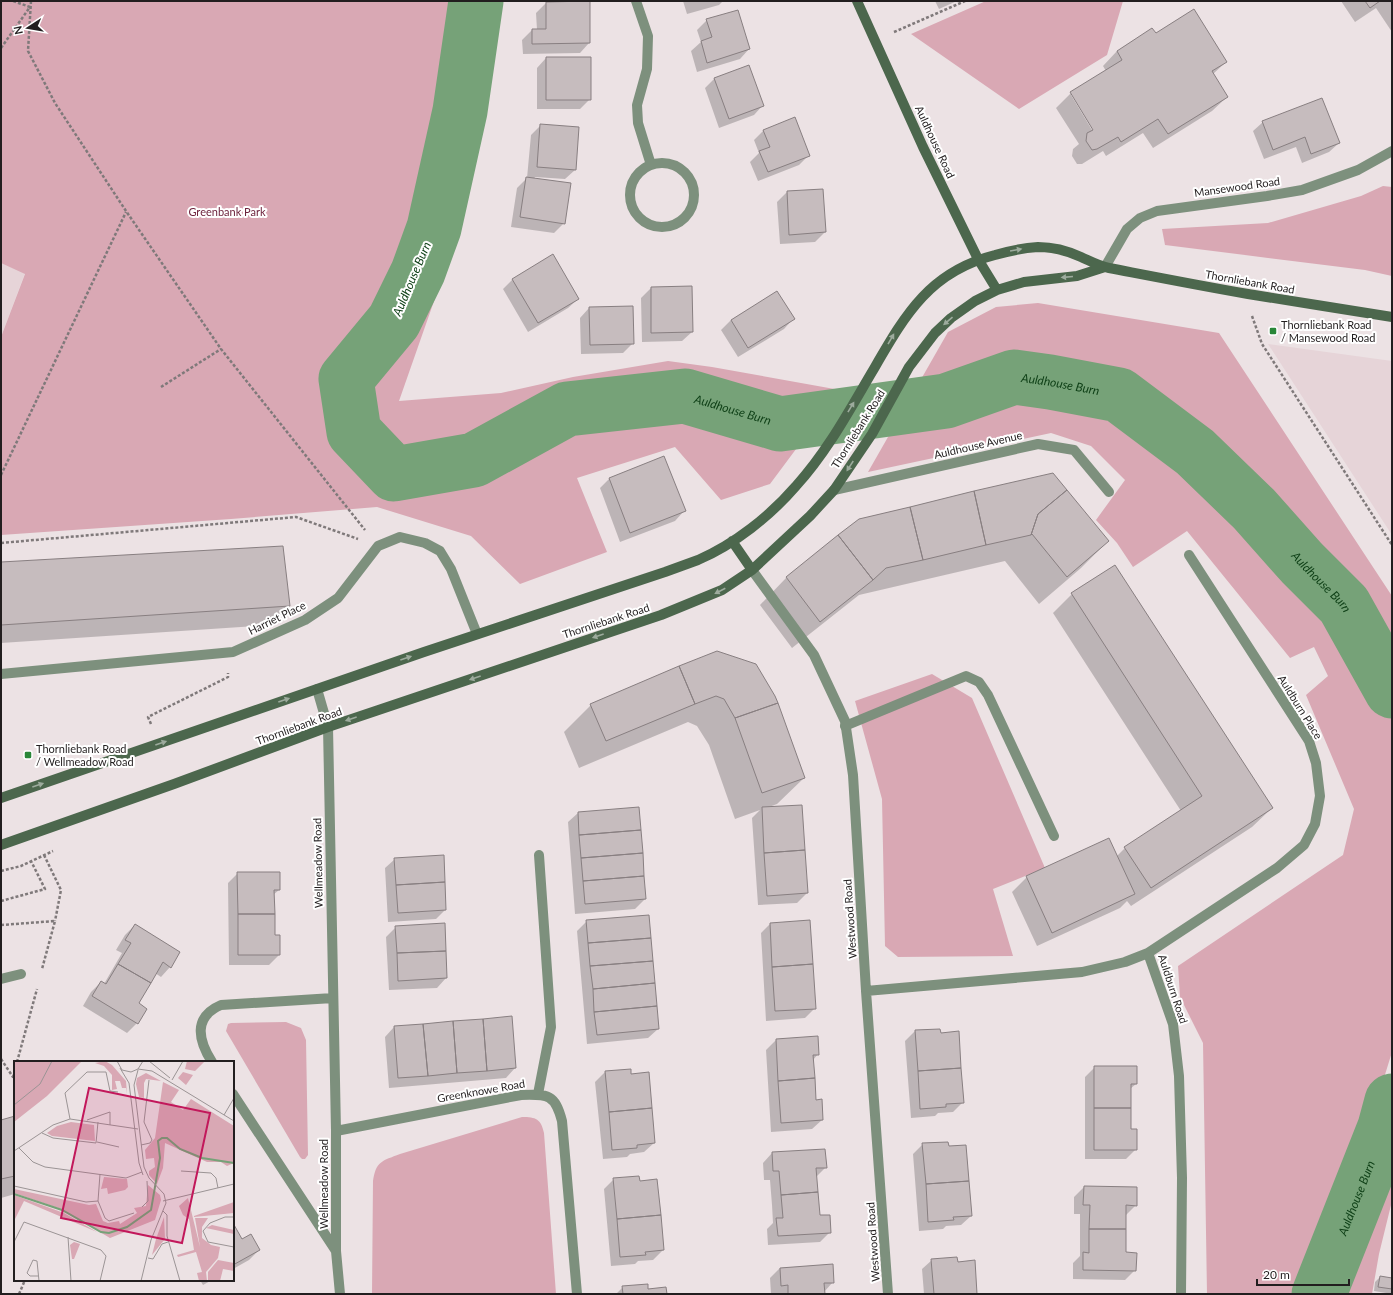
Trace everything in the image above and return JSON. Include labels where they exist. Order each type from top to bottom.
[{"type":"main road","name":"Auldhouse Road","points":[[857,1],[923,147],[978,259],[997,290]]},
{"type":"main road","name":"Thornliebank Road","points":[[1,798],[477,634],[698,560],[746,532],[770,512],[796,486],[831,441],[895,333],[915,305],[931,288],[949,274],[978,259],[1016,249],[1040,247],[1062,250],[1078,255],[1105,267],[1243,293],[1392,317]]},
{"type":"main road","name":"Thornliebank Road","points":[[1,845],[166,787],[328,727],[661,615],[722,590],[752,570],[810,516],[834,490],[872,434],[909,367],[935,333],[951,318],[975,301],[997,290],[1024,282],[1077,276],[1105,267]]},
{"type":"main road","points":[[732,541],[752,570]]},
{"type":"street","points":[[636,1],[648,36],[647,69],[637,105],[638,123],[651,165]]},
{"type":"street","name":"Mansewood Road","points":[[1105,267],[1127,229],[1140,218],[1157,211],[1302,190],[1358,170],[1392,151]]},
{"type":"street","points":[[662,163],[672,165],[682,170],[689,178],[694,188],[694,199],[691,210],[675,225],[665,227],[654,226],[645,222],[638,216],[633,207],[630,197],[631,187],[642,170],[651,165],[662,163]]},
{"type":"street","name":"Auldhouse Avenue","points":[[834,490],[1038,444],[1074,450],[1108,492]]},
{"type":"street","points":[[378,546],[400,537],[425,542],[440,551],[451,569],[477,634]]},
{"type":"street","name":"Harriet Place","points":[[1,674],[233,652],[305,620],[338,598],[378,546]]},
{"type":"street","name":"Auldburn Place","points":[[1148,953],[1277,868],[1304,845],[1315,824],[1320,796],[1316,763],[1309,742],[1189,555]]},
{"type":"street","name":"Westwood Road","points":[[752,570],[814,655],[845,721],[853,775],[866,991],[888,1294]]},
{"type":"street","points":[[845,726],[966,676],[979,682],[988,694],[1054,836]]},
{"type":"street","name":"Wellmeadow Road","points":[[317,689],[328,727],[336,1131],[336,1251],[340,1294]]},
{"type":"street","points":[[538,1094],[551,1027],[539,855]]},
{"type":"street","name":"Auldburn Road","points":[[866,991],[1082,972],[1125,962],[1148,953],[1173,1024],[1179,1076],[1182,1178],[1181,1294]]},
{"type":"street","points":[[1,979],[22,974]]},
{"type":"street","points":[[211,1061],[202,1040],[200,1029],[203,1018],[210,1010],[221,1005],[333,998]]},
{"type":"street","name":"Greenknowe Road","points":[[336,1131],[522,1095],[538,1094],[550,1097],[558,1106],[562,1121],[577,1294]]},
{"type":"street","name":"Wellmeadow Road","points":[[234,1096],[336,1251]]},
{"type":"path","points":[[13,1],[30,7]]},
{"type":"path","points":[[31,1],[28,51],[55,103],[126,211],[221,349],[378,546]]},
{"type":"path","points":[[875,40],[965,1]]},
{"type":"path","points":[[1,48],[30,7]]},
{"type":"path","points":[[1,475],[126,211]]},
{"type":"path","points":[[1243,293],[1262,344],[1392,546]]},
{"type":"path","points":[[161,387],[221,349]]},
{"type":"path","points":[[1,543],[296,517],[378,546]]},
{"type":"path","points":[[1,901],[45,889],[31,862],[22,838]]},
{"type":"path","points":[[45,855],[60,890],[55,921]]},
{"type":"path","points":[[1,1059],[13,1077]]},
{"type":"path","points":[[19,1294],[25,1281]]},
{"type":"shaded area","points":[[1,263],[25,273],[1,337]]},
{"type":"shaded area","points":[[1268,344],[1392,361],[1392,535]]},
{"type":"green space","name":"Greenbank Park","points":[[1,1],[498,1],[492,60],[465,162],[426,281],[440,284],[399,401],[501,393],[573,377],[668,361],[712,367],[840,390],[770,484],[721,500],[675,447],[577,478],[607,552],[520,584],[471,536],[377,507],[1,535],[1,337],[25,274],[1,263]]},
{"type":"green space","points":[[986,1],[1123,1],[1107,55],[1019,109],[911,34]]},
{"type":"green space","points":[[1383,186],[1392,187],[1392,276],[1365,270],[1165,245],[1162,229],[1268,223],[1361,196]]},
{"type":"green space","points":[[1038,303],[1219,333],[1392,596],[1392,1052],[1353,1178],[1320,1255],[1311,1294],[1207,1294],[1203,1043],[1180,997],[1178,966],[1343,855],[1354,809],[1306,695],[1328,676],[1314,647],[1290,658],[1187,531],[1133,567],[1117,543],[1096,520],[1125,480],[1091,446],[1051,433],[868,472],[948,332],[996,307]]},
{"type":"green space","points":[[932,674],[972,698],[1045,868],[993,889],[1013,956],[898,957],[885,946],[882,799],[855,701]]},
{"type":"green space","points":[[286,1022],[301,1028],[306,1040],[308,1155],[305,1159],[300,1157],[226,1031],[228,1024],[231,1023]]},
{"type":"green space","points":[[522,1117],[534,1118],[537,1120],[544,1133],[556,1294],[372,1294],[373,1181],[374,1174],[378,1166],[384,1160],[400,1154]]},
{"type":"green space","points":[[1392,1134],[1392,1201],[1379,1254],[1372,1294],[1338,1294],[1340,1278]]},
{"type":"building","points":[[590,1],[590,43],[532,44],[532,29],[546,29],[546,2]]},
{"type":"building","points":[[1365,1],[1380,1],[1370,8]]},
{"type":"building","points":[[1194,9],[1227,62],[1212,71],[1228,97],[1168,134],[1158,119],[1121,142],[1118,137],[1097,149],[1092,150],[1086,141],[1087,133],[1093,130],[1070,92],[1122,60],[1117,51],[1152,28],[1156,33]]},
{"type":"building","points":[[738,10],[750,49],[707,63],[701,41],[712,37],[706,19]]},
{"type":"building","points":[[546,57],[591,57],[591,100],[546,100]]},
{"type":"building","points":[[749,65],[764,106],[729,119],[714,78]]},
{"type":"building","points":[[1322,98],[1340,143],[1311,154],[1305,137],[1273,150],[1262,121]]},
{"type":"building","points":[[795,117],[810,156],[768,172],[759,151],[770,147],[763,130]]},
{"type":"building","points":[[540,124],[579,127],[576,170],[537,167]]},
{"type":"building","points":[[526,177],[571,183],[565,224],[520,217]]},
{"type":"building","points":[[823,189],[826,232],[789,235],[787,191]]},
{"type":"building","points":[[553,254],[579,299],[538,323],[512,279]]},
{"type":"building","points":[[692,286],[693,332],[651,333],[651,287]]},
{"type":"building","points":[[777,291],[795,319],[748,348],[731,320]]},
{"type":"building","points":[[633,306],[634,344],[590,345],[589,307]]},
{"type":"building","points":[[664,456],[686,511],[630,533],[609,478]]},
{"type":"building","points":[[1053,473],[1067,490],[1038,514],[1031,535],[986,545],[974,491]]},
{"type":"building","points":[[1067,490],[1109,541],[1067,577],[1032,534],[1031,535],[1038,514]]},
{"type":"building","points":[[974,491],[986,545],[923,560],[910,507]]},
{"type":"building","points":[[910,507],[923,560],[886,568],[873,580],[838,535],[859,519]]},
{"type":"building","points":[[838,535],[873,580],[820,622],[786,577]]},
{"type":"building","points":[[283,546],[290,606],[1,625],[1,562]]},
{"type":"building","points":[[1115,565],[1273,808],[1151,888],[1124,847],[1202,796],[1071,593]]},
{"type":"building","points":[[717,651],[756,664],[778,703],[735,718],[724,699],[716,696],[695,704],[679,666]]},
{"type":"building","points":[[679,666],[695,704],[606,741],[590,704]]},
{"type":"building","points":[[778,703],[805,778],[762,793],[735,718]]},
{"type":"building","points":[[802,805],[805,850],[764,853],[762,807]]},
{"type":"building","points":[[639,807],[641,830],[579,835],[578,812]]},
{"type":"building","points":[[641,830],[643,853],[581,858],[579,835]]},
{"type":"building","points":[[1109,838],[1135,894],[1052,933],[1026,876]]},
{"type":"building","points":[[805,850],[808,893],[767,896],[764,853]]},
{"type":"building","points":[[643,853],[644,876],[583,881],[581,858]]},
{"type":"building","points":[[444,855],[445,882],[396,885],[394,858]]},
{"type":"building","points":[[237,872],[280,872],[280,890],[274,890],[275,914],[238,914]]},
{"type":"building","points":[[644,876],[646,899],[585,904],[583,881]]},
{"type":"building","points":[[445,882],[446,910],[398,913],[396,885]]},
{"type":"building","points":[[238,914],[275,914],[275,935],[280,935],[280,955],[238,955]]},
{"type":"building","points":[[649,915],[651,938],[588,943],[586,920]]},
{"type":"building","points":[[810,920],[813,964],[772,967],[770,923]]},
{"type":"building","points":[[445,923],[446,951],[397,953],[395,926]]},
{"type":"building","points":[[135,924],[180,952],[171,968],[163,962],[151,983],[118,964],[131,943],[125,940]]},
{"type":"building","points":[[651,938],[653,961],[590,966],[588,943]]},
{"type":"building","points":[[446,951],[447,978],[398,981],[397,953]]},
{"type":"building","points":[[653,961],[655,983],[593,989],[590,966]]},
{"type":"building","points":[[118,964],[151,983],[139,1003],[147,1009],[138,1024],[92,996],[101,981],[106,984]]},
{"type":"building","points":[[813,964],[816,1009],[775,1011],[772,967]]},
{"type":"building","points":[[655,983],[657,1006],[594,1012],[593,989]]},
{"type":"building","points":[[657,1006],[659,1029],[597,1035],[594,1012]]},
{"type":"building","points":[[512,1016],[516,1068],[487,1071],[483,1019]]},
{"type":"building","points":[[483,1019],[487,1071],[457,1073],[453,1021]]},
{"type":"building","points":[[453,1021],[457,1073],[428,1076],[423,1024]]},
{"type":"building","points":[[423,1024],[428,1076],[398,1078],[394,1026]]},
{"type":"building","points":[[940,1029],[941,1033],[959,1031],[961,1068],[918,1071],[915,1030]]},
{"type":"building","points":[[818,1036],[819,1055],[813,1055],[815,1078],[778,1081],[776,1039]]},
{"type":"building","points":[[1094,1066],[1137,1066],[1137,1084],[1131,1084],[1131,1108],[1094,1108]]},
{"type":"building","points":[[961,1068],[964,1103],[946,1104],[946,1107],[920,1109],[918,1071]]},
{"type":"building","points":[[631,1069],[631,1074],[649,1072],[652,1108],[609,1112],[605,1071]]},
{"type":"building","points":[[815,1078],[816,1100],[822,1099],[823,1120],[781,1123],[778,1081]]},
{"type":"building","points":[[652,1108],[655,1143],[637,1145],[637,1148],[612,1150],[609,1112]]},
{"type":"building","points":[[1094,1108],[1131,1108],[1131,1129],[1137,1129],[1137,1150],[1094,1150]]},
{"type":"building","points":[[14,1116],[14,1176],[1,1179],[1,1120]]},
{"type":"building","points":[[948,1142],[949,1146],[966,1145],[969,1181],[926,1184],[922,1143]]},
{"type":"building","points":[[825,1149],[827,1168],[816,1168],[818,1192],[781,1195],[779,1171],[773,1171],[772,1152]]},
{"type":"building","points":[[639,1176],[640,1181],[657,1179],[661,1215],[617,1219],[613,1178]]},
{"type":"building","points":[[969,1181],[972,1216],[953,1217],[954,1220],[928,1222],[926,1184]]},
{"type":"building","points":[[1084,1186],[1137,1187],[1137,1206],[1126,1205],[1126,1229],[1089,1229],[1090,1205],[1083,1205]]},
{"type":"building","points":[[818,1192],[820,1215],[830,1215],[831,1233],[778,1236],[776,1218],[783,1218],[781,1195]]},
{"type":"building","points":[[661,1215],[664,1250],[645,1252],[646,1255],[620,1257],[617,1219]]},
{"type":"building","points":[[234,1225],[242,1239],[251,1234],[260,1250],[234,1264]]},
{"type":"building","points":[[1089,1229],[1126,1229],[1126,1252],[1137,1253],[1136,1271],[1083,1270],[1083,1252],[1089,1253]]},
{"type":"building","points":[[957,1257],[958,1262],[975,1260],[977,1294],[934,1294],[931,1259]]},
{"type":"building","points":[[833,1264],[834,1283],[824,1283],[825,1294],[788,1294],[788,1285],[781,1286],[780,1268]]},
{"type":"building","points":[[1380,1276],[1392,1278],[1392,1289],[1378,1287]]},
{"type":"building","points":[[648,1284],[648,1289],[666,1287],[667,1294],[623,1294],[622,1286]]},
{"type":"waterway","name":"Auldhouse Burn","points":[[476,1],[460,111],[434,228],[418,272],[394,321],[346,379],[354,432],[394,474],[474,460],[567,409],[685,396],[780,424],[946,401],[1014,377],[1119,395],[1195,452],[1254,509],[1302,563],[1344,605],[1392,691]]},
{"type":"waterway","name":"Auldhouse Burn","points":[[1319,1294],[1385,1127],[1392,1101]]},
{"type":"place","name":"Thornliebank Road / Mansewood Road","points":[[1273,331]]},
{"type":"place","name":"Thornliebank Road / Wellmeadow Road","points":[[28,755]]}]
